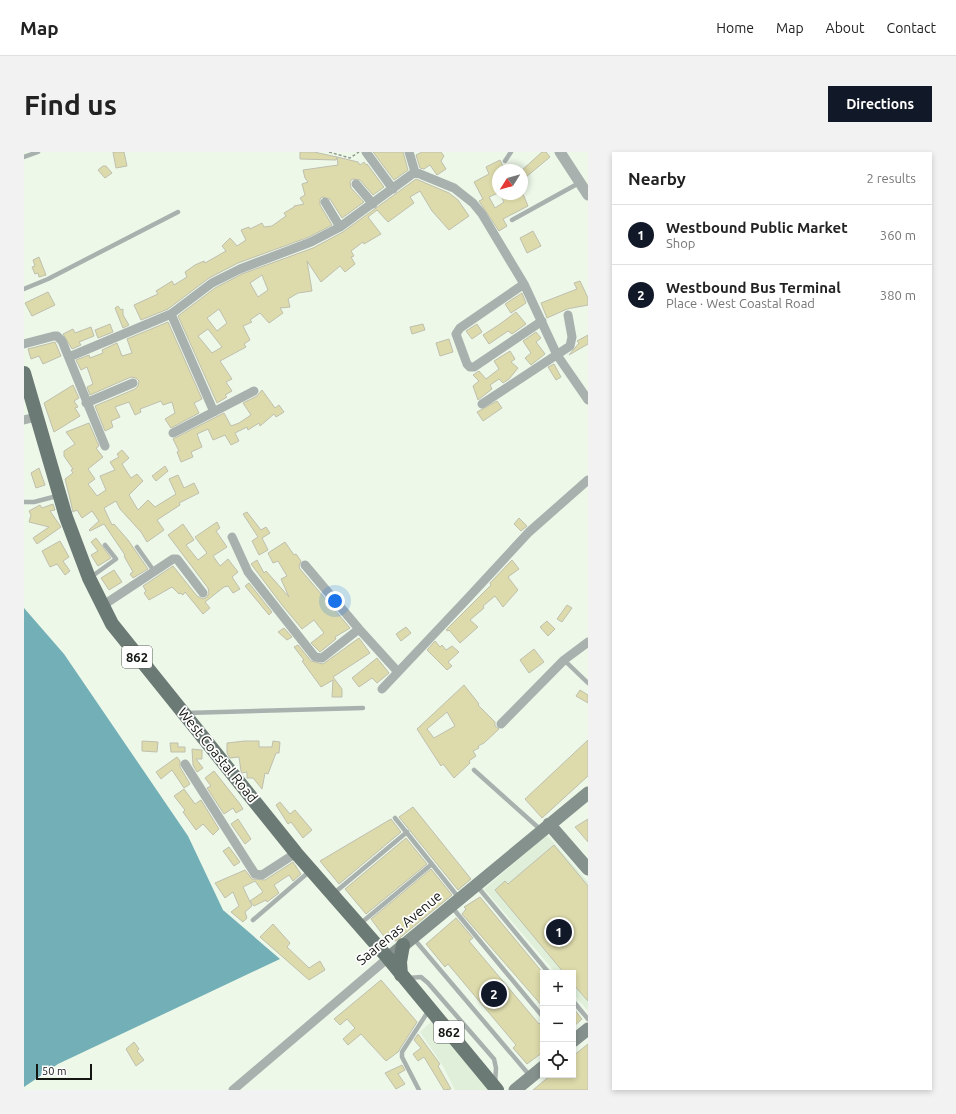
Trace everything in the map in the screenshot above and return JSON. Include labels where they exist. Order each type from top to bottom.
[{"type":"main road","name":"West Coastal Road","points":[[24,373],[30,418],[89,578],[102,606],[122,638],[185,713],[296,853],[388,958],[496,1089]]},
{"type":"main road","name":"Saarenas Avenue","points":[[388,958],[588,793]]},
{"type":"main road","points":[[545,827],[588,869]]},
{"type":"main road","points":[[373,941],[390,949],[406,944]]},
{"type":"main road","points":[[403,976],[400,962],[406,944]]},
{"type":"main road","points":[[576,1039],[588,1029]]},
{"type":"main road","points":[[515,1090],[540,1070]]},
{"type":"street","points":[[366,152],[393,189]]},
{"type":"street","points":[[409,152],[416,172],[454,188],[473,203],[482,214],[524,284],[557,355],[588,400]]},
{"type":"street","points":[[560,152],[588,195]]},
{"type":"street","points":[[69,357],[171,314],[212,283],[240,269],[311,242],[340,227],[416,172]]},
{"type":"street","points":[[356,184],[373,204]]},
{"type":"street","points":[[325,202],[340,227]]},
{"type":"street","points":[[524,284],[460,328],[456,334],[467,364],[470,367],[474,367],[542,321]]},
{"type":"street","points":[[171,314],[214,412]]},
{"type":"street","points":[[482,404],[570,346],[572,337],[568,316]]},
{"type":"street","points":[[24,344],[57,336],[62,341],[86,403],[105,446]]},
{"type":"street","points":[[86,403],[133,383]]},
{"type":"street","points":[[173,434],[254,391]]},
{"type":"street","points":[[382,689],[528,532],[588,480]]},
{"type":"street","points":[[232,537],[248,572],[315,657],[322,658],[359,629]]},
{"type":"street","points":[[102,606],[173,559],[177,559],[203,593]]},
{"type":"street","points":[[305,565],[359,629],[398,672]]},
{"type":"street","points":[[501,724],[564,660],[588,642]]},
{"type":"street","points":[[185,764],[255,874],[262,876],[296,853]]},
{"type":"street","name":"Saarenas Avenue","points":[[233,1090],[388,958]]},
{"type":"lane","points":[[24,157],[38,152]]},
{"type":"lane","points":[[505,161],[511,152]]},
{"type":"lane","points":[[512,220],[580,183]]},
{"type":"lane","points":[[24,289],[48,279],[178,212]]},
{"type":"lane","points":[[24,502],[34,502],[59,496]]},
{"type":"lane","points":[[89,578],[116,559],[105,545]]},
{"type":"lane","points":[[137,548],[154,571]]},
{"type":"lane","points":[[564,660],[588,682]]},
{"type":"lane","points":[[185,713],[363,708]]},
{"type":"lane","points":[[474,770],[545,827]]},
{"type":"lane","points":[[395,818],[432,864],[455,902],[540,1013]]},
{"type":"lane","points":[[333,894],[407,832]]},
{"type":"lane","points":[[359,924],[432,864]]},
{"type":"lane","points":[[253,920],[312,870]]},
{"type":"lane","points":[[475,885],[546,970]]},
{"type":"lane","points":[[406,944],[531,1077]]},
{"type":"lane","points":[[403,976],[421,977],[428,983],[494,1059],[496,1089]]},
{"type":"lane","points":[[576,1005],[588,1019]]},
{"type":"lane","points":[[419,1090],[402,1057],[402,1052],[430,1009]]},
{"type":"path","points":[[330,152],[350,158],[359,152]]},
{"type":"shaded area","points":[[547,835],[588,882],[588,1011],[576,997],[576,970],[553,970],[484,889]]},
{"type":"shaded area","points":[[433,1020],[492,1090],[455,1090],[443,1066],[420,1032]]},
{"type":"water","points":[[24,608],[64,654],[188,836],[223,910],[280,959],[58,1064],[24,1087]]},
{"type":"building","points":[[113,152],[124,152],[127,166],[116,168]]},
{"type":"building","points":[[300,152],[314,152],[337,157],[336,160],[300,159]]},
{"type":"building","points":[[373,152],[403,152],[408,170],[394,180]]},
{"type":"building","points":[[422,152],[441,152],[444,156],[441,161],[446,169],[437,175],[430,165],[424,169],[420,168],[416,155]]},
{"type":"building","points":[[542,152],[546,152],[550,157],[528,175],[528,165]]},
{"type":"building","points":[[337,157],[358,162],[360,165],[364,162],[384,187],[373,195],[360,180],[352,179],[350,182],[351,188],[364,202],[342,218],[330,199],[322,197],[320,199],[320,205],[332,225],[309,237],[238,263],[209,278],[168,309],[141,320],[134,305],[158,294],[156,291],[172,281],[174,285],[187,277],[185,272],[195,265],[204,261],[205,263],[226,251],[222,246],[230,238],[237,246],[246,240],[241,230],[249,227],[250,229],[262,223],[264,227],[272,226],[286,216],[284,213],[294,206],[304,204],[300,198],[305,195],[302,184],[308,182],[305,178],[303,170],[338,165]]},
{"type":"building","points":[[500,160],[502,164],[492,164]]},
{"type":"building","points":[[492,164],[492,196],[489,197],[495,208],[504,202],[503,200],[526,200],[528,206],[503,219],[507,226],[499,231],[479,201],[483,199],[474,182],[489,174],[486,167]]},
{"type":"building","points":[[103,166],[106,166],[112,173],[105,178],[98,170]]},
{"type":"building","points":[[416,179],[449,193],[458,200],[469,216],[449,230],[432,211],[420,191],[410,197],[414,203],[388,222],[377,210],[368,217],[381,234],[364,244],[363,242],[351,251],[354,256],[351,257],[355,264],[345,272],[340,266],[321,282],[307,261],[312,291],[298,293],[288,299],[290,307],[280,308],[283,313],[269,323],[260,313],[250,320],[252,322],[243,326],[250,340],[244,344],[246,347],[220,361],[232,379],[226,382],[232,391],[225,395],[227,397],[217,403],[178,316],[215,288],[242,274],[313,248],[343,232]],"holes":[[[262,275],[268,290],[258,297],[250,283]],[[219,309],[227,323],[217,331],[207,318]],[[208,329],[222,347],[212,353],[198,336]]]},
{"type":"building","points":[[533,231],[541,246],[527,253],[520,238]]},
{"type":"building","points":[[39,257],[46,275],[39,277],[38,273],[35,274],[32,267],[35,266],[33,260]]},
{"type":"building","points":[[580,281],[588,298],[588,305],[567,309],[547,318],[541,303],[577,289],[574,283]]},
{"type":"building","points":[[48,292],[55,305],[32,316],[25,303]]},
{"type":"building","points":[[522,293],[526,303],[511,313],[505,304]]},
{"type":"building","points":[[118,306],[121,310],[123,309],[123,315],[129,325],[123,328],[115,308]]},
{"type":"building","points":[[516,312],[526,324],[512,334],[508,331],[489,344],[483,335]]},
{"type":"building","points":[[168,322],[202,399],[194,403],[199,413],[171,428],[165,419],[175,413],[172,402],[163,405],[161,401],[140,409],[141,412],[135,415],[129,402],[115,407],[120,417],[111,421],[113,427],[105,431],[95,406],[135,389],[138,386],[139,381],[136,378],[131,377],[90,395],[87,387],[93,384],[87,367],[81,370],[76,360],[89,355],[90,358],[103,353],[102,350],[117,343],[122,356],[132,353],[127,339]]},
{"type":"building","points":[[110,324],[113,332],[98,338],[95,330]]},
{"type":"building","points":[[423,324],[425,330],[412,334],[410,327]]},
{"type":"building","points":[[477,324],[482,332],[472,339],[466,331]]},
{"type":"building","points":[[91,327],[94,336],[79,342],[81,345],[72,349],[63,334],[73,329],[75,333]]},
{"type":"building","points":[[536,332],[541,338],[536,342],[545,354],[531,365],[525,358],[531,353],[523,341]]},
{"type":"building","points":[[588,335],[588,344],[569,355],[579,343],[577,341]]},
{"type":"building","points":[[449,339],[453,352],[440,356],[436,343]]},
{"type":"building","points":[[55,342],[61,356],[43,364],[39,356],[31,359],[28,349]]},
{"type":"building","points":[[510,351],[515,359],[511,362],[518,368],[509,379],[503,383],[499,379],[490,385],[492,389],[478,400],[473,386],[479,381],[473,375],[479,371],[486,379],[499,369],[494,361]]},
{"type":"building","points":[[554,364],[561,377],[556,380],[548,367]]},
{"type":"building","points":[[73,385],[79,398],[74,401],[78,407],[75,408],[80,416],[54,432],[44,403]]},
{"type":"building","points":[[262,390],[275,408],[279,405],[284,412],[276,417],[274,414],[260,426],[259,423],[248,430],[247,427],[235,433],[239,441],[231,445],[225,435],[213,440],[208,429],[197,434],[202,447],[191,452],[193,457],[181,462],[177,452],[179,451],[173,439],[224,413],[231,426],[239,423],[251,415],[243,403],[257,396]]},
{"type":"building","points":[[497,401],[502,408],[483,421],[477,412]]},
{"type":"building","points":[[89,423],[99,446],[96,448],[103,457],[88,469],[95,479],[88,484],[97,496],[106,490],[100,476],[115,470],[110,462],[119,457],[117,454],[122,450],[129,458],[122,464],[131,478],[137,474],[143,481],[129,495],[138,510],[148,500],[155,507],[176,494],[169,479],[178,475],[184,488],[194,483],[199,493],[179,503],[180,505],[157,520],[164,530],[147,542],[141,532],[120,509],[116,501],[104,508],[112,525],[114,524],[128,540],[148,569],[133,578],[130,574],[133,572],[124,556],[125,555],[104,524],[90,531],[89,530],[99,521],[92,511],[82,518],[77,510],[73,512],[65,479],[73,473],[71,470],[73,469],[64,456],[64,451],[75,444],[66,432]]},
{"type":"building","points":[[165,466],[168,471],[156,481],[152,476]]},
{"type":"building","points":[[39,468],[45,485],[36,488],[31,473]]},
{"type":"building","points":[[53,504],[55,510],[50,511],[61,527],[37,544],[33,538],[49,527],[29,522],[31,515],[29,511],[40,505],[42,508]]},
{"type":"building","points":[[247,512],[261,530],[266,527],[270,533],[262,538],[268,550],[259,555],[252,541],[258,537],[243,514]]},
{"type":"building","points":[[519,518],[527,526],[521,531],[514,524]]},
{"type":"building","points":[[217,522],[220,528],[216,531],[227,547],[213,556],[220,566],[228,559],[238,572],[232,577],[240,589],[233,593],[228,586],[224,587],[205,602],[210,608],[203,614],[185,592],[183,595],[180,593],[179,594],[172,587],[149,600],[144,593],[146,591],[143,586],[173,566],[197,596],[203,599],[207,597],[209,593],[208,588],[168,535],[183,524],[194,540],[186,545],[198,560],[207,553],[195,537]]},
{"type":"building","points":[[96,538],[111,558],[98,566],[91,555],[98,551],[91,542]]},
{"type":"building","points":[[60,541],[69,557],[63,561],[70,571],[65,575],[57,564],[50,567],[42,551]]},
{"type":"building","points":[[285,542],[294,555],[296,554],[301,561],[299,566],[300,569],[350,628],[335,637],[336,639],[320,652],[311,643],[324,633],[314,620],[302,629],[251,564],[257,560],[264,573],[266,571],[289,597],[281,579],[287,576],[278,561],[273,563],[268,553]]},
{"type":"building","points":[[512,560],[519,569],[508,577],[518,590],[503,607],[495,596],[483,606],[484,608],[470,620],[478,627],[460,643],[449,630],[446,630],[491,585],[490,583]]},
{"type":"building","points":[[114,570],[122,582],[109,590],[101,578]]},
{"type":"building","points":[[249,583],[272,612],[269,615],[245,586]]},
{"type":"building","points":[[567,605],[572,608],[562,622],[557,619]]},
{"type":"building","points":[[547,621],[555,629],[548,636],[540,627]]},
{"type":"building","points":[[406,627],[411,633],[401,641],[396,634]]},
{"type":"building","points":[[284,628],[292,637],[287,640],[278,632]]},
{"type":"building","points":[[359,638],[370,653],[333,677],[342,689],[342,697],[332,697],[333,680],[321,687],[302,661],[304,660],[294,647],[298,645],[311,661],[323,664]]},
{"type":"building","points":[[435,641],[440,647],[442,645],[446,650],[452,646],[459,652],[448,662],[452,666],[447,670],[427,650]]},
{"type":"building","points":[[534,649],[544,662],[529,673],[520,660]]},
{"type":"building","points":[[377,658],[389,673],[377,683],[372,678],[359,687],[352,678]]},
{"type":"building","points":[[464,685],[479,704],[478,705],[495,722],[495,726],[499,729],[484,743],[478,746],[479,748],[473,751],[476,756],[469,761],[470,763],[454,778],[443,764],[441,766],[417,729]],"holes":[[[447,712],[455,726],[434,738],[427,729]]]},
{"type":"building","points":[[580,690],[588,695],[588,703],[576,696]]},
{"type":"building","points":[[588,740],[588,776],[542,818],[525,799]]},
{"type":"building","points":[[142,741],[158,742],[157,752],[142,751]]},
{"type":"building","points":[[259,741],[259,747],[272,747],[273,741],[280,742],[279,753],[276,753],[268,774],[265,773],[262,789],[253,778],[247,778],[247,772],[242,773],[239,757],[230,758],[227,753],[227,743]]},
{"type":"building","points":[[170,743],[178,743],[178,747],[185,747],[185,752],[171,752]]},
{"type":"building","points":[[192,749],[202,750],[202,759],[196,759],[203,768],[197,772],[193,765]]},
{"type":"building","points":[[177,757],[180,761],[180,767],[190,784],[184,788],[172,770],[161,779],[156,772]]},
{"type":"building","points":[[214,771],[243,809],[236,813],[233,808],[224,814],[207,788],[211,786],[205,778]]},
{"type":"building","points":[[184,789],[195,804],[201,800],[219,829],[213,835],[203,824],[196,830],[183,812],[185,810],[174,796]]},
{"type":"building","points":[[280,802],[290,814],[295,810],[312,830],[303,838],[291,822],[288,824],[276,805]]},
{"type":"building","points":[[413,807],[471,879],[458,890],[399,817]]},
{"type":"building","points":[[238,819],[251,839],[245,844],[231,824]]},
{"type":"building","points":[[391,819],[401,832],[339,884],[320,861]]},
{"type":"building","points":[[588,819],[588,842],[575,827]]},
{"type":"building","points":[[406,838],[427,864],[366,914],[345,889]]},
{"type":"building","points":[[554,845],[588,886],[588,1001],[576,987],[576,970],[562,970],[495,890],[505,881],[508,884]]},
{"type":"building","points":[[229,847],[240,862],[234,866],[223,851]]},
{"type":"building","points":[[293,862],[301,874],[293,881],[289,875],[274,885],[279,893],[267,902],[266,900],[254,906],[250,901],[263,892],[255,881],[243,887],[252,906],[245,912],[247,918],[243,922],[231,912],[239,906],[233,892],[225,898],[215,883],[245,870],[252,879],[265,880]]},
{"type":"building","points":[[431,869],[452,895],[396,941],[386,939],[371,919]]},
{"type":"building","points":[[480,897],[541,970],[540,1004],[462,914],[466,909],[464,907]]},
{"type":"building","points":[[456,918],[473,938],[469,941],[539,1024],[540,1023],[540,1054],[527,1064],[513,1048],[516,1045],[448,964],[445,967],[426,944]]},
{"type":"building","points":[[273,924],[290,943],[287,947],[309,968],[320,961],[325,970],[309,980],[260,937]]},
{"type":"building","points":[[381,980],[417,1022],[398,1052],[386,1061],[361,1034],[348,1045],[343,1039],[355,1028],[347,1019],[340,1025],[334,1019]]},
{"type":"building","points":[[576,1012],[582,1019],[576,1024]]},
{"type":"building","points":[[418,1034],[440,1064],[438,1066],[451,1089],[444,1090],[424,1057],[418,1061],[413,1054],[421,1048],[414,1040]]},
{"type":"building","points":[[134,1042],[139,1049],[137,1051],[144,1060],[136,1066],[126,1049]]},
{"type":"building","points":[[588,1044],[588,1090],[533,1090],[547,1078],[576,1078],[576,1054]]},
{"type":"building","points":[[402,1065],[405,1070],[398,1074],[405,1084],[396,1089],[385,1073]]},
{"type":"place","name":"Westbound Public Market","points":[[559,932]]},
{"type":"place","name":"Westbound Bus Terminal","points":[[494,994]]}]
